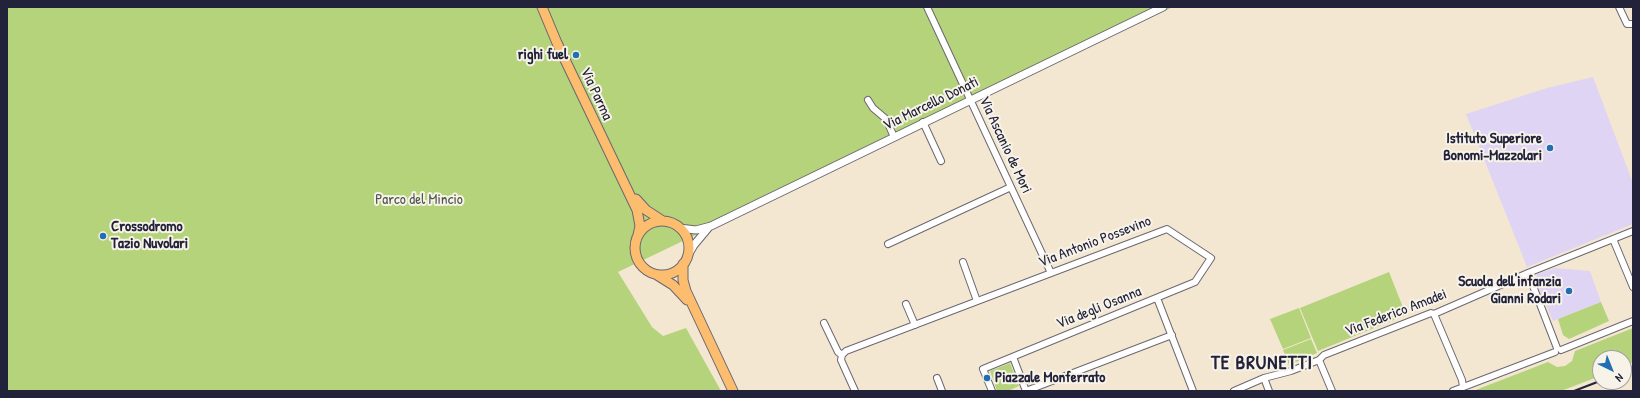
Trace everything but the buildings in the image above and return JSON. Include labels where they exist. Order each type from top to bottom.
[{"type":"main road","name":"Via Parma","points":[[542,7],[557,43],[639,216],[638,235]]},
{"type":"main road","name":"Via Parma","points":[[628,190],[646,210],[663,221]]},
{"type":"main road","points":[[692,305],[673,285],[644,268],[637,258],[635,248],[638,235],[644,228],[652,223],[663,221],[671,223],[679,228],[688,242],[682,280],[692,305],[734,391]]},
{"type":"main road","points":[[656,274],[672,273],[685,261]]},
{"type":"street","name":"Via Ascanio de Mori","points":[[927,7],[1051,273]]},
{"type":"street","name":"Via Marcello Donati","points":[[679,228],[696,230],[711,226],[894,136],[1163,7]]},
{"type":"street","points":[[1619,7],[1627,24],[1633,24]]},
{"type":"street","points":[[868,100],[873,108],[886,119],[894,136]]},
{"type":"street","points":[[923,122],[940,160]]},
{"type":"street","points":[[888,244],[1011,187]]},
{"type":"street","name":"Via Marcello Donati","points":[[685,261],[694,245],[711,226]]},
{"type":"street","name":"Via Antonio Possevino","points":[[842,355],[846,351],[1167,229],[1211,258],[1195,282]]},
{"type":"street","name":"Via Federico Amadei","points":[[1234,391],[1264,378],[1291,371],[1319,360],[1324,355],[1430,313],[1434,314],[1528,273],[1633,231]]},
{"type":"street","points":[[1614,239],[1633,287]]},
{"type":"street","points":[[963,262],[977,301]]},
{"type":"street","points":[[1528,273],[1558,350]]},
{"type":"street","name":"Via degli Osanna","points":[[992,391],[983,369],[1195,282]]},
{"type":"street","points":[[1157,298],[1194,391]]},
{"type":"street","points":[[906,304],[915,325]]},
{"type":"street","points":[[1434,314],[1462,380],[1463,387]]},
{"type":"street","points":[[1453,391],[1633,321]]},
{"type":"street","points":[[824,323],[838,352],[842,355],[841,360],[855,391]]},
{"type":"street","points":[[1013,357],[1026,391],[1172,335]]},
{"type":"street","points":[[1319,360],[1332,391]]},
{"type":"street","points":[[937,378],[942,391]]},
{"type":"street","points":[[1264,378],[1269,391]]},
{"type":"shaded area","name":"Istituto Superiore Bonomi-Mazzolari","points":[[1593,77],[1633,183],[1633,224],[1527,267],[1466,114],[1547,88]]},
{"type":"shaded area","name":"Scuola dell'infanzia Gianni Rodari","points":[[1555,268],[1590,271],[1601,302],[1553,321],[1535,279],[1537,274]]},
{"type":"green space","name":"Parco del Mincio","points":[[7,7],[1173,7],[618,272],[652,327],[663,336],[686,328],[721,391],[7,391]]},
{"type":"green space","points":[[1389,272],[1406,315],[1318,351],[1300,308]]},
{"type":"green space","points":[[1601,302],[1609,321],[1569,339],[1563,335],[1558,319]]},
{"type":"green space","points":[[1299,308],[1311,338],[1283,349],[1270,319]]},
{"type":"green space","points":[[1633,328],[1633,362],[1632,350],[1592,350],[1592,379],[1561,391],[1473,391],[1548,362],[1557,367],[1565,366],[1572,361],[1575,351]]},
{"type":"green space","points":[[1311,339],[1317,353],[1289,365],[1283,350]]},
{"type":"green space","points":[[1010,363],[1019,386],[1008,391],[997,391],[990,371]]},
{"type":"railway","points":[[1574,391],[1592,384]]},
{"type":"place","name":"righi fuel","points":[[576,55]]},
{"type":"place","name":"Istituto Superiore Bonomi-Mazzolari","points":[[1550,148]]},
{"type":"place","name":"Crossodromo Tazio Nuvolari","points":[[103,236]]},
{"type":"place","name":"Scuola dell'infanzia Gianni Rodari","points":[[1569,291]]},
{"type":"place","name":"Piazzale Monferrato","points":[[987,378]]},
{"type":"district","name":"TE BRUNETTI","points":[[1262,364]]}]
